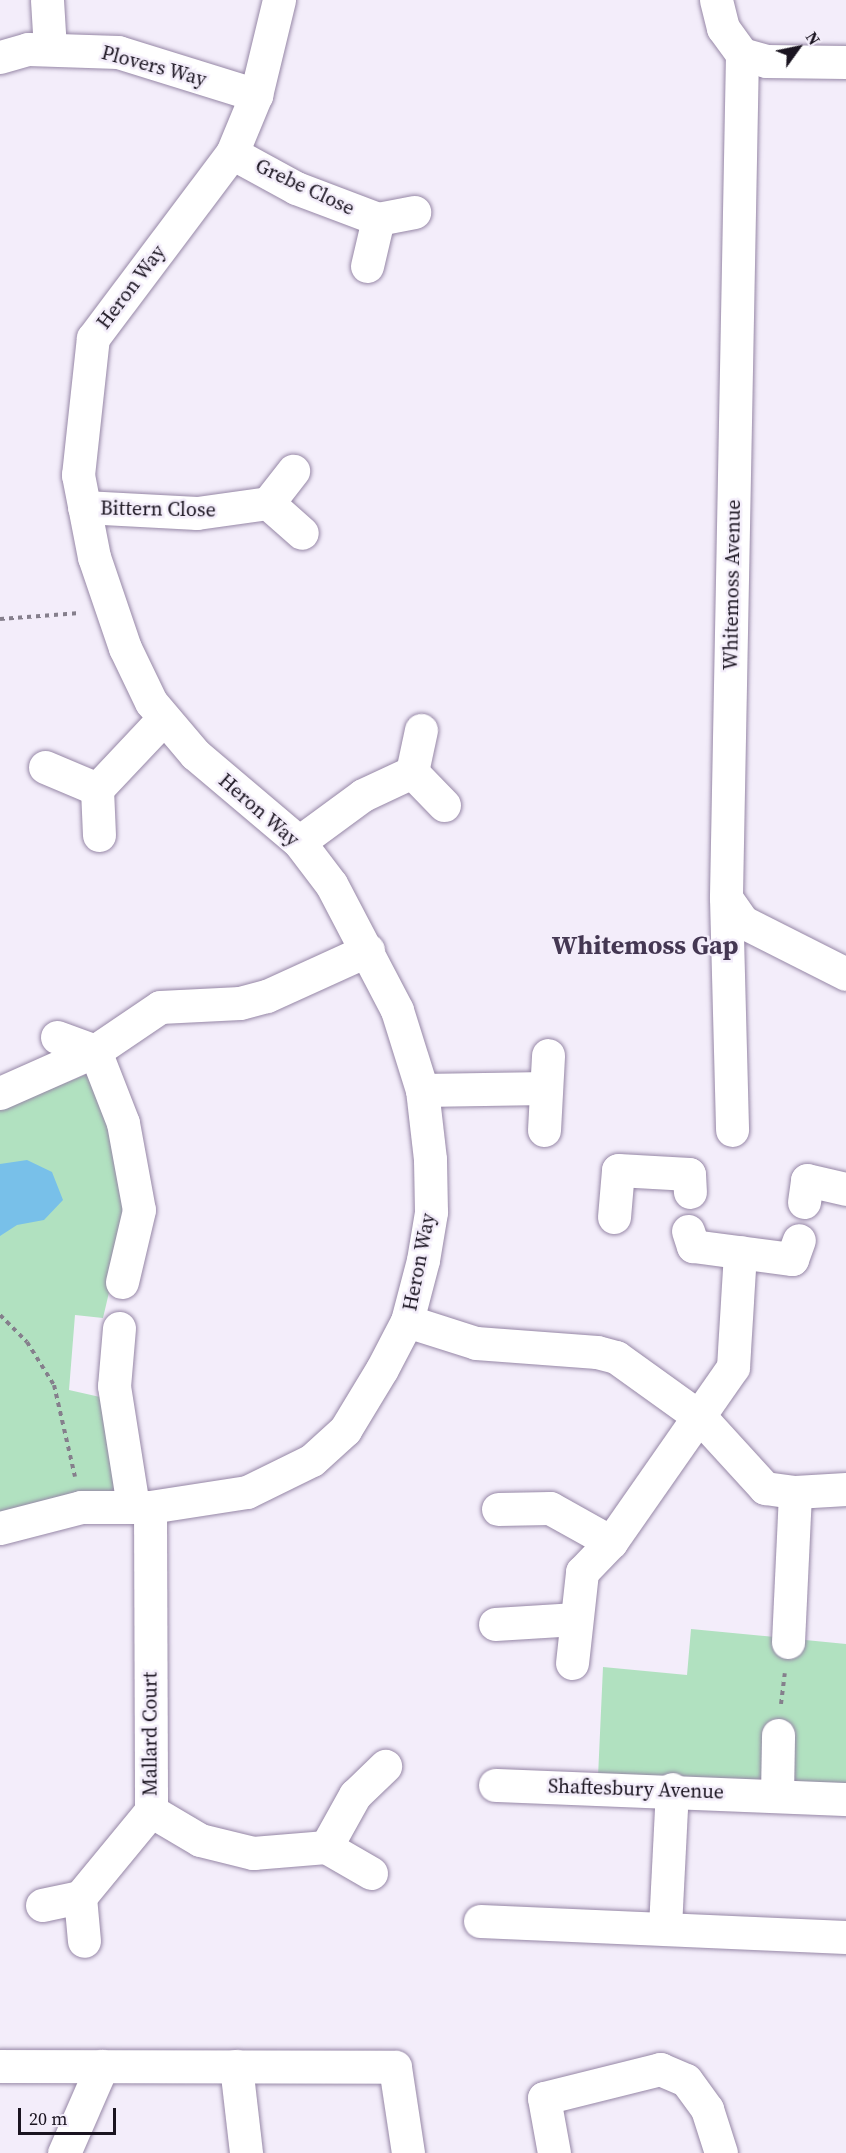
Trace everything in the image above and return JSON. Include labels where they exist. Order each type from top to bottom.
[{"type":"street","points":[[47,0],[50,49]]},
{"type":"street","name":"Heron Way","points":[[0,1528],[81,1507],[141,1507],[247,1492],[328,1448],[364,1402],[407,1321],[431,1212],[422,1090],[397,1010],[369,950],[331,884],[299,842],[213,771],[163,718],[130,658],[110,605],[94,557],[78,476],[93,338],[232,153],[256,94],[279,0]]},
{"type":"street","points":[[716,0],[723,28],[737,49],[766,61],[846,63]]},
{"type":"street","name":"Plovers Way","points":[[0,57],[28,49],[118,52],[256,94]]},
{"type":"street","name":"Whitemoss Avenue","points":[[732,1130],[726,898],[737,49]]},
{"type":"street","name":"Grebe Close","points":[[232,153],[296,188],[378,219],[414,212]]},
{"type":"street","name":"Grebe Close","points":[[367,266],[378,219]]},
{"type":"street","points":[[293,471],[268,503],[302,533]]},
{"type":"street","name":"Bittern Close","points":[[84,507],[196,513],[268,503]]},
{"type":"street","points":[[99,836],[97,789],[163,718]]},
{"type":"street","points":[[412,772],[421,729]]},
{"type":"street","points":[[45,767],[97,789]]},
{"type":"street","points":[[299,842],[363,795],[412,772]]},
{"type":"street","points":[[412,772],[444,805]]},
{"type":"street","points":[[726,898],[743,922],[846,974]]},
{"type":"street","points":[[0,1093],[95,1051],[160,1007],[240,1003],[267,996],[369,950]]},
{"type":"street","points":[[57,1037],[95,1051],[123,1123],[139,1210],[122,1282]]},
{"type":"street","points":[[544,1130],[548,1055]]},
{"type":"street","points":[[422,1090],[546,1088]]},
{"type":"street","points":[[614,1217],[618,1170],[689,1174],[690,1192]]},
{"type":"street","points":[[804,1202],[807,1180],[846,1189]]},
{"type":"street","points":[[688,1231],[693,1246],[792,1259],[799,1240]]},
{"type":"street","points":[[572,1663],[582,1572],[611,1542],[701,1418],[733,1367],[740,1252]]},
{"type":"street","points":[[407,1321],[476,1343],[597,1352],[616,1357],[701,1418],[765,1488],[795,1492],[846,1489]]},
{"type":"street","points":[[119,1328],[114,1386],[141,1507]]},
{"type":"street","points":[[788,1642],[795,1492]]},
{"type":"street","name":"Mallard Court","points":[[141,1507],[151,1812],[200,1840],[253,1853],[326,1847]]},
{"type":"street","points":[[498,1509],[550,1508],[611,1542]]},
{"type":"street","points":[[495,1624],[576,1620]]},
{"type":"street","points":[[777,1795],[778,1736]]},
{"type":"street","points":[[371,1873],[326,1847],[355,1795],[385,1766]]},
{"type":"street","name":"Shaftesbury Avenue","points":[[495,1785],[672,1789],[846,1799]]},
{"type":"street","points":[[665,1927],[672,1789]]},
{"type":"street","points":[[42,1905],[80,1897],[151,1812]]},
{"type":"street","points":[[80,1897],[84,1941]]},
{"type":"street","points":[[480,1920],[846,1937]]},
{"type":"street","points":[[0,2066],[395,2067],[408,2153]]},
{"type":"street","points":[[64,2153],[102,2066]]},
{"type":"street","points":[[236,2066],[246,2153]]},
{"type":"street","points":[[554,2153],[544,2098],[660,2069],[686,2080],[707,2109],[721,2153]]},
{"type":"path","points":[[0,619],[66,616],[110,605]]},
{"type":"path","points":[[0,1315],[27,1342],[54,1385],[81,1507]]},
{"type":"path","points":[[778,1736],[788,1642]]},
{"type":"green space","points":[[92,1072],[130,1203],[103,1318],[75,1315],[69,1390],[100,1397],[117,1501],[0,1520],[0,1110]]},
{"type":"green space","points":[[691,1629],[846,1644],[846,1790],[598,1777],[603,1667],[687,1675]]},
{"type":"water","points":[[27,1160],[52,1172],[63,1200],[44,1220],[17,1225],[0,1236],[0,1164]]},
{"type":"district","name":"Whitemoss Gap","points":[[645,946]]}]
